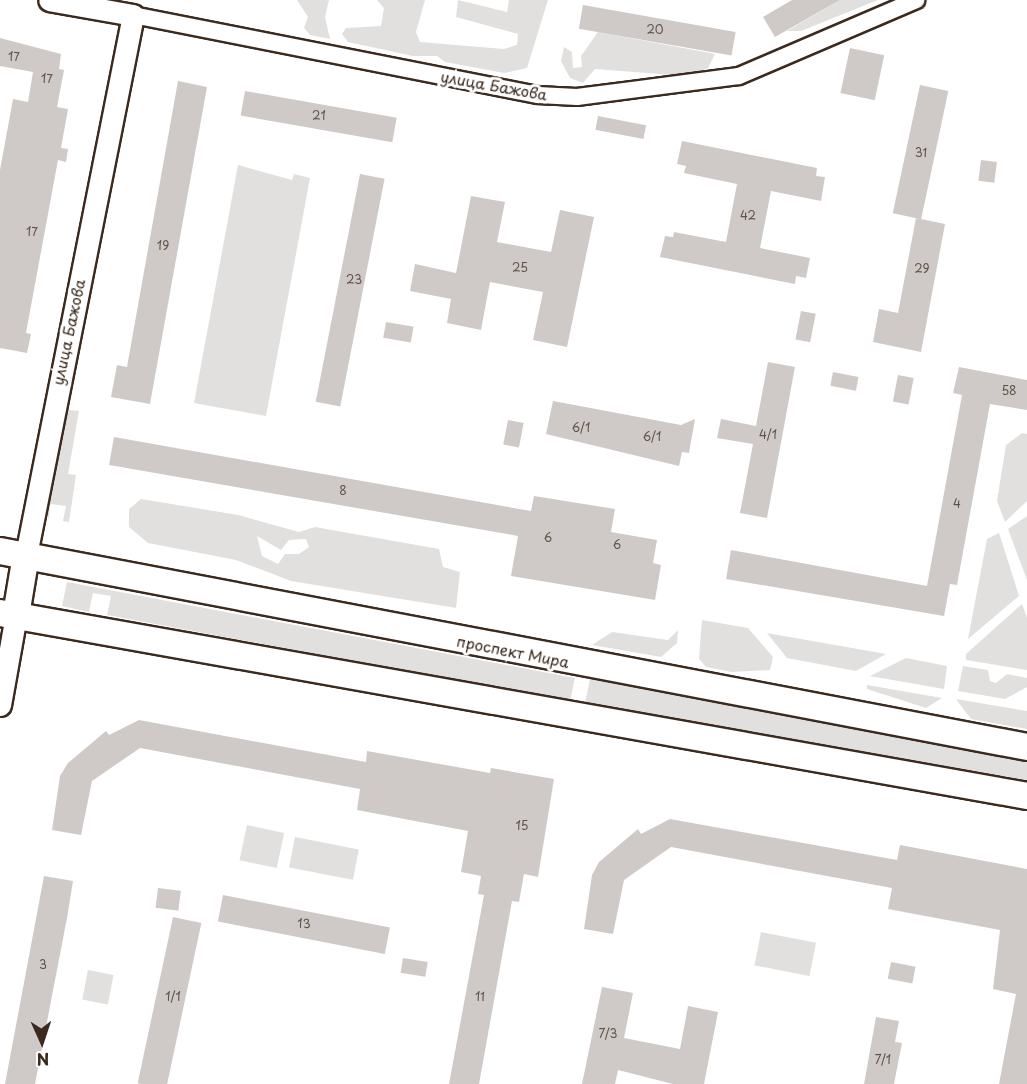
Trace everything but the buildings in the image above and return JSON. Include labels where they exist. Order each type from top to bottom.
[{"type":"main road","name":"проспект Мира","points":[[0,551],[1027,747]]},
{"type":"main road","name":"улица Бажова","points":[[8,614],[26,555]]},
{"type":"main road","points":[[8,614],[1027,796]]},
{"type":"street","name":"улица Бажова","points":[[49,0],[538,95],[577,97],[739,76],[916,0]]},
{"type":"street","name":"улица Бажова","points":[[26,555],[133,15]]},
{"type":"street","points":[[0,705],[8,614]]},
{"type":"shaded area","points":[[297,0],[329,0],[325,17],[330,39],[310,35],[304,28],[308,17]]},
{"type":"shaded area","points":[[377,0],[425,0],[416,32],[420,42],[504,49],[517,45],[518,34],[456,17],[458,0],[507,12],[509,0],[548,0],[527,68],[504,73],[445,62],[437,56],[413,56],[348,42],[342,34],[346,28],[381,26],[384,8]]},
{"type":"shaded area","points":[[840,0],[878,0],[801,31],[787,31]]},
{"type":"shaded area","points":[[598,32],[715,54],[708,68],[686,76],[595,69],[583,83],[570,78],[561,61],[564,47],[572,52],[573,68],[582,67],[581,56]]},
{"type":"shaded area","points":[[238,165],[292,180],[294,174],[310,178],[266,416],[194,403]]},
{"type":"shaded area","points":[[69,410],[79,411],[68,474],[76,475],[69,522],[63,521],[66,506],[50,504],[49,520],[47,512],[63,414]]},
{"type":"shaded area","points":[[1022,433],[1027,434],[1027,501],[1005,522],[997,501],[1006,445]]},
{"type":"shaded area","points":[[141,499],[238,515],[299,532],[315,527],[439,549],[443,567],[460,572],[456,608],[291,581],[236,560],[148,543],[129,527],[129,509]],"holes":[[[257,536],[281,550],[289,540],[306,539],[309,547],[299,554],[285,554],[278,564],[262,556]]]},
{"type":"shaded area","points":[[1027,516],[1027,580],[1008,529]]},
{"type":"shaded area","points":[[999,533],[1019,596],[968,639],[987,539]]},
{"type":"shaded area","points":[[67,582],[575,678],[570,701],[107,615],[111,596],[93,593],[89,612],[62,606]]},
{"type":"shaded area","points":[[1022,604],[1027,618],[1027,670],[966,660],[966,654]]},
{"type":"shaded area","points":[[702,620],[748,628],[773,657],[770,670],[732,672],[706,667],[699,659]]},
{"type":"shaded area","points":[[678,630],[677,643],[661,657],[592,645],[612,632],[668,640]]},
{"type":"shaded area","points":[[767,633],[886,654],[856,671],[787,658]]},
{"type":"shaded area","points":[[906,658],[947,666],[944,689],[870,676]]},
{"type":"shaded area","points":[[963,666],[988,670],[990,681],[996,683],[1007,674],[1027,678],[1027,687],[1005,699],[958,691]]},
{"type":"shaded area","points":[[590,679],[1027,762],[1027,780],[585,703]]},
{"type":"shaded area","points":[[867,685],[942,698],[926,708],[867,689]]},
{"type":"shaded area","points":[[956,699],[1027,711],[1027,729],[971,719]]},
{"type":"shaded area","points":[[247,825],[284,833],[277,868],[240,860]]},
{"type":"shaded area","points":[[295,837],[359,849],[353,880],[289,867]]},
{"type":"shaded area","points":[[761,932],[816,943],[809,976],[755,965]]},
{"type":"shaded area","points":[[88,970],[114,975],[108,1004],[82,999]]}]
